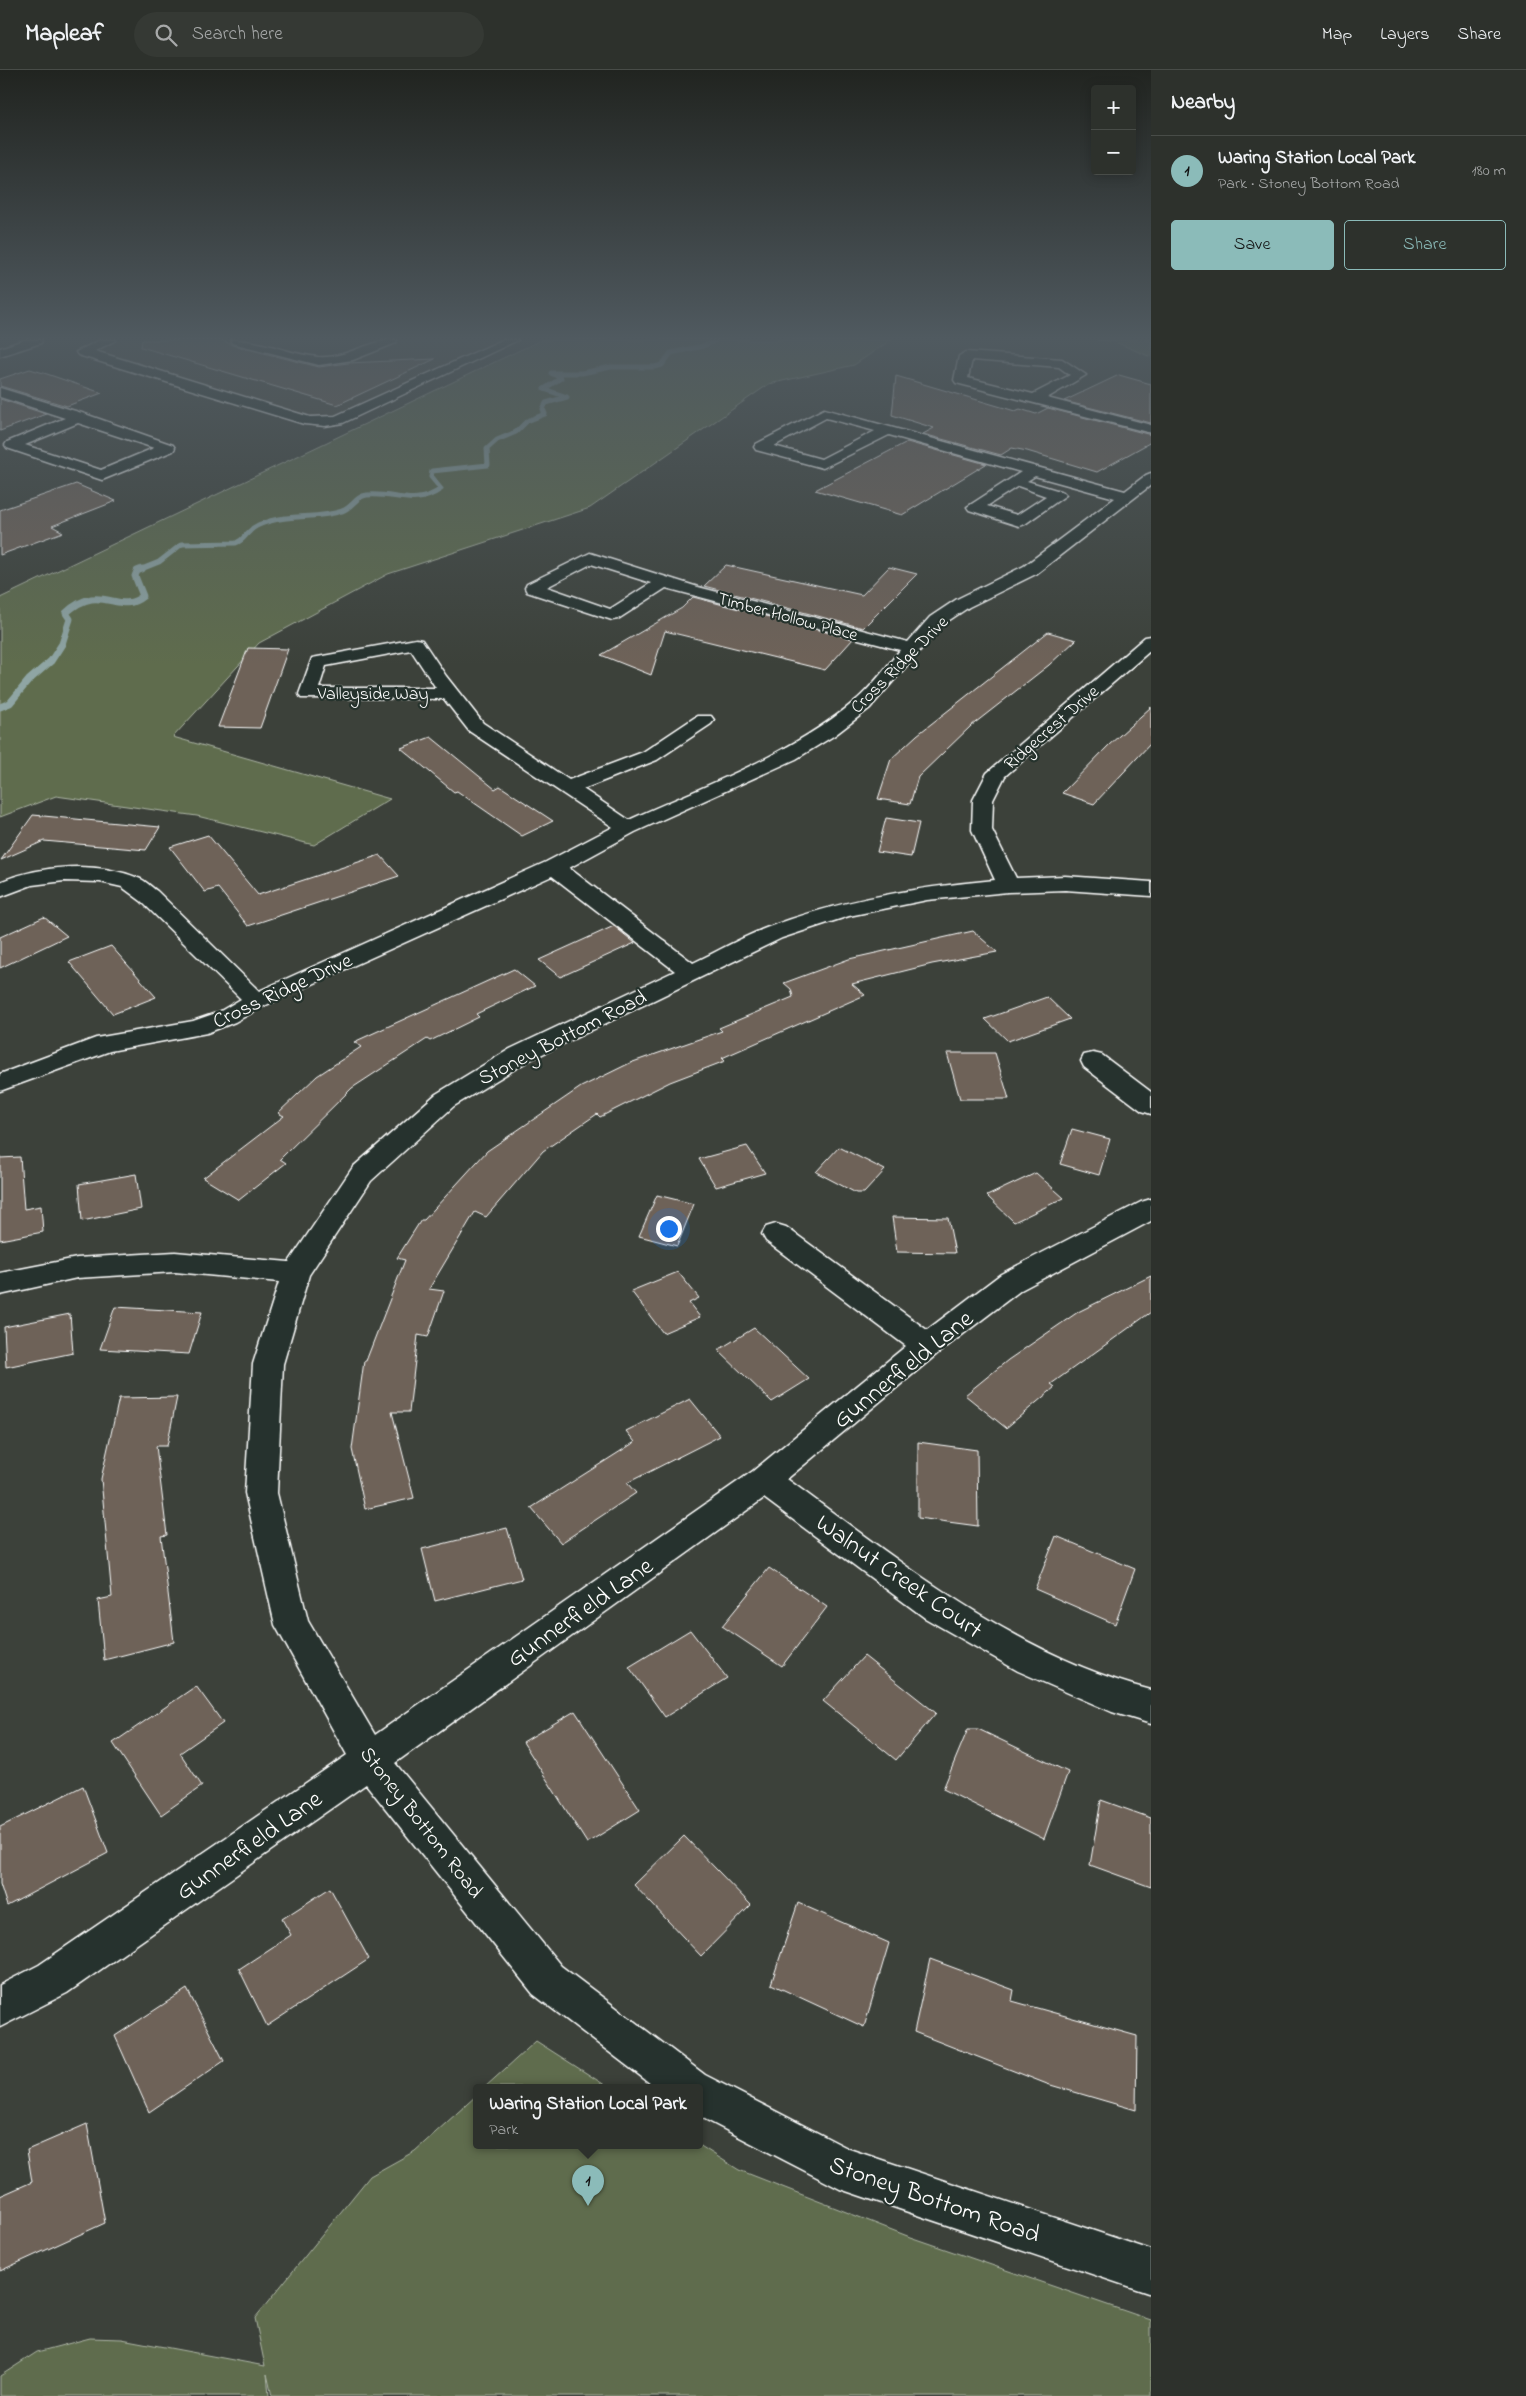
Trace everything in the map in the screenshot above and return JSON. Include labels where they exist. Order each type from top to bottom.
[{"type":"street","points":[[23,449],[102,475],[167,449]]},
{"type":"street","points":[[767,449],[823,464],[853,449]]},
{"type":"street","points":[[956,449],[1127,496]]},
{"type":"street","points":[[1015,482],[1034,470]]},
{"type":"street","name":"Cross Ridge Drive","points":[[0,1083],[105,1044],[198,1028],[227,1017],[256,1001],[554,867],[628,828],[789,755],[828,732],[863,704],[936,621],[963,603],[1030,570],[1151,478]]},
{"type":"street","name":"Timber Hollow Place","points":[[664,582],[612,615],[533,588],[590,558],[664,582],[912,648]]},
{"type":"street","name":"Ridgecrest Drive","points":[[1008,886],[982,830],[984,800],[997,773],[1151,641]]},
{"type":"street","name":"Valleyside Way","points":[[449,693],[308,694],[318,662],[416,644],[449,693],[476,726],[628,828]]},
{"type":"street","points":[[569,787],[650,756],[704,720]]},
{"type":"street","points":[[554,867],[691,972]]},
{"type":"street","points":[[0,890],[10,884],[55,875],[99,876],[132,883],[149,896],[256,1001]]},
{"type":"street","name":"Stoney Bottom Road","points":[[685,2084],[547,1980],[370,1760],[292,1625],[262,1493],[268,1364],[296,1274],[362,1174],[445,1100],[519,1054],[774,933],[844,911],[927,893],[1065,883],[1151,889]]},
{"type":"street","points":[[1093,1061],[1151,1105]]},
{"type":"street","name":"Gunnerfield Lane","points":[[0,2007],[53,1979],[370,1760],[764,1480],[927,1346],[1011,1282],[1151,1209]]},
{"type":"street","points":[[776,1234],[927,1346]]},
{"type":"street","points":[[0,1284],[76,1268],[175,1262],[296,1274]]},
{"type":"street","name":"Walnut Creek Court","points":[[764,1480],[937,1607],[1030,1660],[1124,1700],[1151,1707]]},
{"type":"street","name":"Stoney Bottom Road","points":[[703,2095],[840,2168],[1151,2272]]},
{"type":"green space","points":[[313,449],[676,449],[590,508],[388,574],[259,643],[173,737],[390,799],[314,845],[197,816],[56,796],[0,817],[0,598]]},
{"type":"green space","points":[[536,2041],[603,2084],[488,2084]]},
{"type":"green space","points":[[473,2099],[473,2149],[703,2148],[739,2170],[910,2237],[1151,2320],[1151,2396],[272,2396],[267,2374],[269,2396],[0,2396],[0,2376],[37,2352],[90,2338],[122,2339],[265,2366],[255,2318],[370,2176],[415,2151]]},
{"type":"building","points":[[894,449],[931,449],[986,464],[902,515],[815,490]]},
{"type":"building","points":[[977,449],[1011,449],[1001,455]]},
{"type":"building","points":[[1015,449],[1139,449],[1097,472]]},
{"type":"building","points":[[76,484],[116,501],[52,526],[63,532],[0,555],[0,510]]},
{"type":"building","points":[[726,565],[862,595],[889,567],[917,574],[863,628],[704,586]]},
{"type":"building","points":[[693,597],[853,639],[825,670],[665,631],[651,675],[601,655],[682,608]]},
{"type":"building","points":[[1048,632],[1076,640],[1049,665],[971,726],[918,777],[910,804],[878,799],[891,759],[917,735]]},
{"type":"building","points":[[248,648],[288,649],[260,728],[218,727]]},
{"type":"building","points":[[1151,707],[1151,743],[1094,804],[1062,793],[1109,745]]},
{"type":"building","points":[[431,737],[495,789],[500,786],[553,821],[522,836],[457,791],[454,792],[401,748]]},
{"type":"building","points":[[33,815],[160,827],[146,850],[44,841],[1,860]]},
{"type":"building","points":[[886,818],[919,823],[911,857],[877,852]]},
{"type":"building","points":[[208,835],[258,895],[380,855],[399,876],[248,926],[218,888],[205,892],[170,847]]},
{"type":"building","points":[[44,917],[67,936],[0,968],[0,937]]},
{"type":"building","points":[[614,926],[635,943],[560,977],[539,960]]},
{"type":"building","points":[[973,931],[997,952],[932,964],[852,984],[865,995],[722,1058],[725,1061],[670,1082],[600,1117],[597,1114],[543,1151],[486,1217],[475,1212],[429,1289],[444,1291],[428,1337],[418,1335],[409,1412],[392,1412],[414,1498],[365,1509],[352,1449],[364,1361],[366,1361],[405,1260],[397,1258],[421,1220],[424,1220],[487,1151],[581,1087],[630,1063],[722,1031],[719,1028],[793,997],[791,989],[784,983],[849,959]]},
{"type":"building","points":[[111,946],[156,997],[113,1014],[69,962]]},
{"type":"building","points":[[514,969],[535,986],[476,1014],[479,1017],[430,1041],[427,1039],[352,1088],[280,1159],[286,1163],[239,1200],[203,1178],[284,1116],[278,1113],[317,1076],[361,1047],[354,1042]]},
{"type":"building","points":[[1047,997],[1070,1019],[1008,1041],[985,1019]]},
{"type":"building","points":[[947,1053],[995,1053],[1009,1099],[960,1099]]},
{"type":"building","points":[[1072,1129],[1110,1139],[1099,1175],[1060,1164]]},
{"type":"building","points":[[747,1146],[765,1173],[716,1187],[699,1159]]},
{"type":"building","points":[[839,1147],[885,1170],[864,1193],[856,1193],[816,1172]]},
{"type":"building","points":[[20,1157],[24,1209],[41,1206],[43,1232],[0,1240],[0,1158]]},
{"type":"building","points":[[1036,1173],[1064,1198],[1014,1222],[987,1196]]},
{"type":"building","points":[[136,1174],[141,1209],[82,1221],[79,1184]]},
{"type":"building","points":[[657,1195],[694,1204],[677,1246],[639,1236]]},
{"type":"building","points":[[892,1217],[948,1218],[955,1253],[897,1252]]},
{"type":"building","points":[[678,1272],[699,1298],[689,1303],[700,1317],[663,1333],[631,1291]]},
{"type":"building","points":[[1151,1276],[1151,1312],[1051,1384],[1055,1387],[1006,1428],[965,1395],[1008,1360],[1078,1312]]},
{"type":"building","points":[[115,1307],[202,1312],[189,1354],[100,1349]]},
{"type":"building","points":[[70,1314],[73,1353],[6,1367],[4,1327]]},
{"type":"building","points":[[754,1328],[809,1379],[772,1402],[718,1350]]},
{"type":"building","points":[[177,1397],[167,1446],[156,1446],[167,1535],[161,1536],[174,1642],[104,1660],[98,1600],[112,1597],[101,1479],[119,1398]]},
{"type":"building","points":[[690,1399],[720,1436],[627,1483],[636,1493],[561,1543],[531,1508],[635,1442],[626,1431]]},
{"type":"building","points":[[918,1442],[977,1450],[978,1526],[918,1518]]},
{"type":"building","points":[[507,1528],[522,1579],[435,1601],[422,1549]]},
{"type":"building","points":[[1056,1536],[1135,1569],[1115,1624],[1035,1589]]},
{"type":"building","points":[[769,1568],[827,1607],[782,1666],[722,1626]]},
{"type":"building","points":[[690,1630],[727,1678],[665,1717],[629,1667]]},
{"type":"building","points":[[864,1656],[936,1713],[896,1760],[823,1701]]},
{"type":"building","points":[[196,1686],[223,1723],[180,1753],[202,1786],[161,1815],[113,1743]]},
{"type":"building","points":[[575,1711],[640,1810],[587,1843],[523,1742]]},
{"type":"building","points":[[968,1729],[978,1729],[1068,1772],[1044,1839],[943,1789]]},
{"type":"building","points":[[83,1786],[108,1853],[7,1906],[0,1884],[0,1827]]},
{"type":"building","points":[[1101,1800],[1151,1818],[1151,1887],[1090,1865]]},
{"type":"building","points":[[684,1836],[751,1905],[701,1956],[634,1885]]},
{"type":"building","points":[[330,1888],[369,1959],[267,2026],[239,1969],[291,1935],[282,1919]]},
{"type":"building","points":[[798,1903],[889,1943],[864,2027],[771,1984]]},
{"type":"building","points":[[930,1959],[1014,1990],[1012,2001],[1137,2036],[1136,2110],[1047,2084],[914,2032]]},
{"type":"building","points":[[187,1989],[224,2061],[149,2112],[115,2036]]},
{"type":"building","points":[[87,2124],[105,2223],[0,2271],[0,2196],[32,2182],[27,2150]]},
{"type":"waterway","points":[[139,570],[159,562],[182,544],[236,543],[254,527],[262,523],[279,519],[333,513],[349,507],[363,496],[422,498],[431,495],[441,489],[431,477],[432,471],[488,465],[488,449]]},
{"type":"waterway","points":[[0,707],[10,703],[29,680],[51,661],[62,644],[70,619],[66,613],[89,599],[125,603],[143,596],[135,576],[137,571],[142,569]]},
{"type":"place","name":"Waring Station Local Park","points":[[588,2206]]}]
